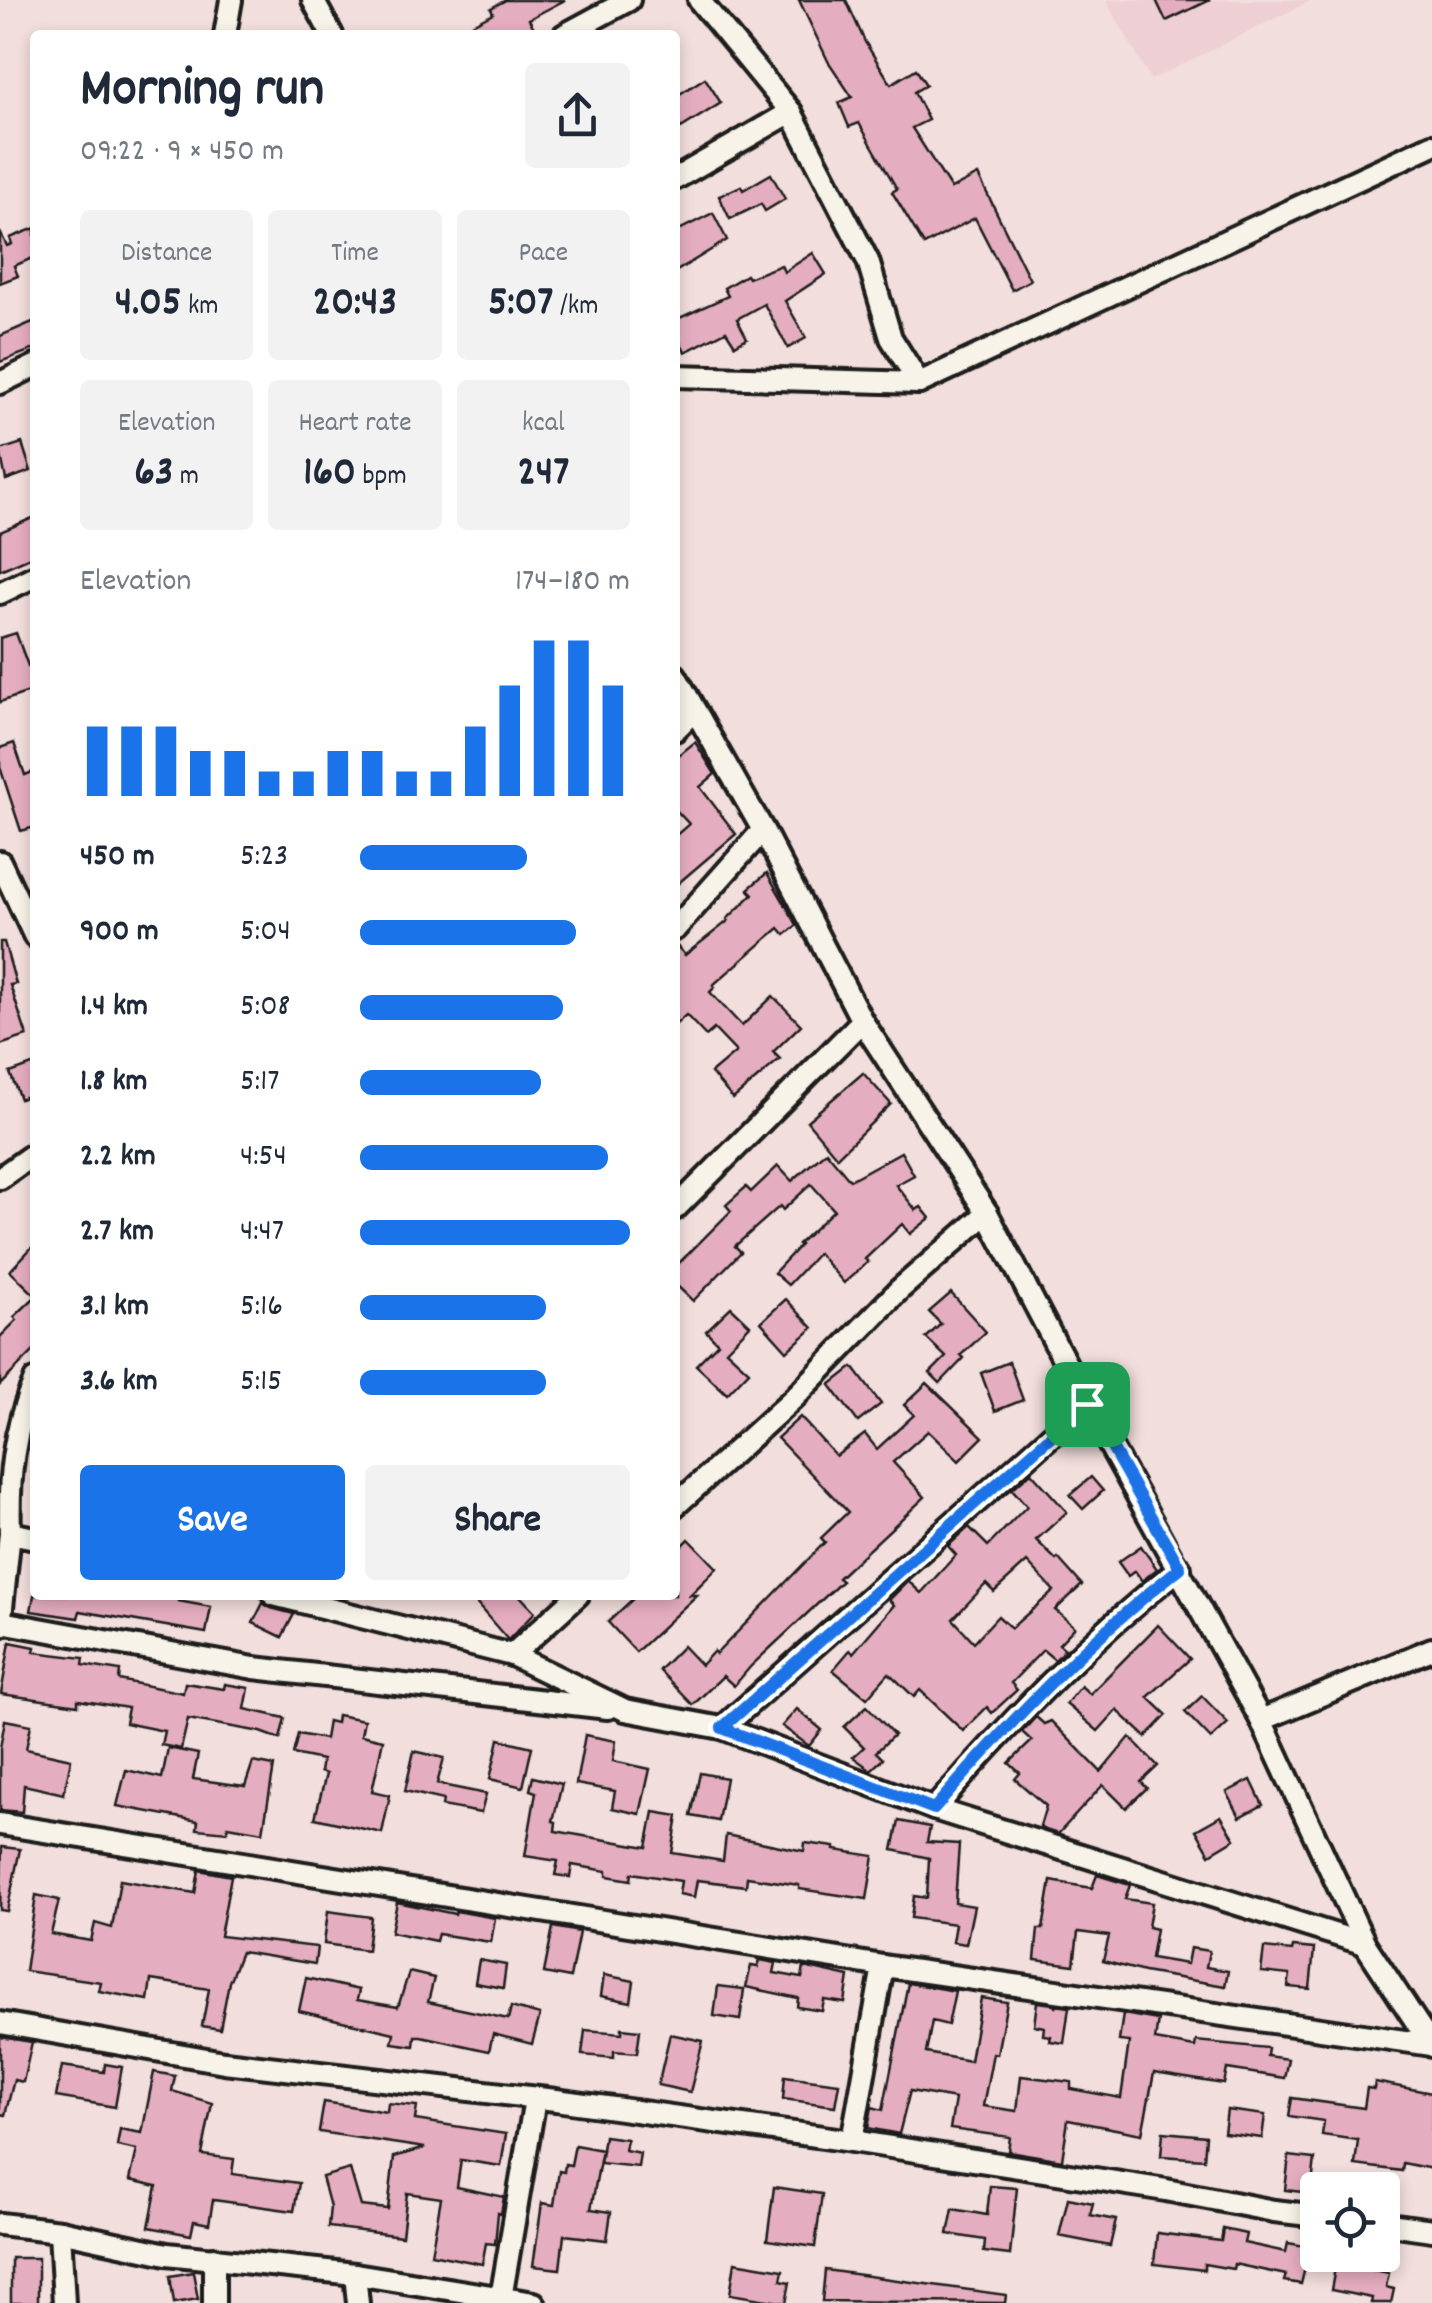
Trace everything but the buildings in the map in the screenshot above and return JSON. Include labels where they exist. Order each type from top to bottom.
[{"type":"street","points":[[226,30],[230,0]]},
{"type":"street","points":[[313,0],[329,30]]},
{"type":"street","points":[[573,30],[628,0]]},
{"type":"street","points":[[699,0],[792,112],[868,261],[891,338],[919,383]]},
{"type":"street","points":[[680,176],[792,112]]},
{"type":"street","points":[[680,376],[919,383],[1432,146]]},
{"type":"street","points":[[0,382],[30,368]]},
{"type":"street","points":[[0,593],[30,578]]},
{"type":"street","points":[[680,685],[764,830],[862,1020],[986,1213],[1261,1720],[1364,1944],[1432,2046]]},
{"type":"street","points":[[680,725],[694,712]]},
{"type":"street","points":[[680,923],[764,830]]},
{"type":"street","points":[[0,862],[30,925]]},
{"type":"street","points":[[680,1203],[862,1020]]},
{"type":"street","points":[[0,1178],[30,1157]]},
{"type":"street","points":[[680,1501],[794,1398],[899,1290],[986,1213]]},
{"type":"street","points":[[30,1391],[21,1411],[12,1455],[10,1533],[0,1624],[254,1668],[625,1710],[722,1728],[934,1809],[1364,1944]]},
{"type":"street","points":[[722,1728],[1087,1404]]},
{"type":"street","points":[[10,1533],[30,1537]]},
{"type":"street","points":[[934,1809],[1033,1697],[1080,1651],[1180,1568]]},
{"type":"street","points":[[304,1600],[512,1655],[625,1710]]},
{"type":"street","points":[[512,1655],[572,1600]]},
{"type":"street","points":[[1261,1720],[1432,1649]]},
{"type":"street","points":[[0,1824],[882,1966],[1432,2046]]},
{"type":"street","points":[[852,2140],[882,1966]]},
{"type":"street","points":[[0,2023],[224,2062],[852,2140],[1300,2214]]},
{"type":"street","points":[[501,2298],[535,2099]]},
{"type":"street","points":[[0,2224],[60,2231],[167,2254],[355,2274],[534,2303]]},
{"type":"street","points":[[1400,2226],[1432,2230]]},
{"type":"street","points":[[60,2231],[64,2303]]},
{"type":"street","points":[[214,2258],[214,2303]]},
{"type":"street","points":[[355,2274],[358,2303]]},
{"type":"shaded area","points":[[1106,0],[1312,0],[1151,80]]},
{"type":"route","points":[[1087,1404],[1180,1568],[1138,1600],[1033,1697],[934,1809],[722,1728],[904,1566],[1087,1404]]}]
